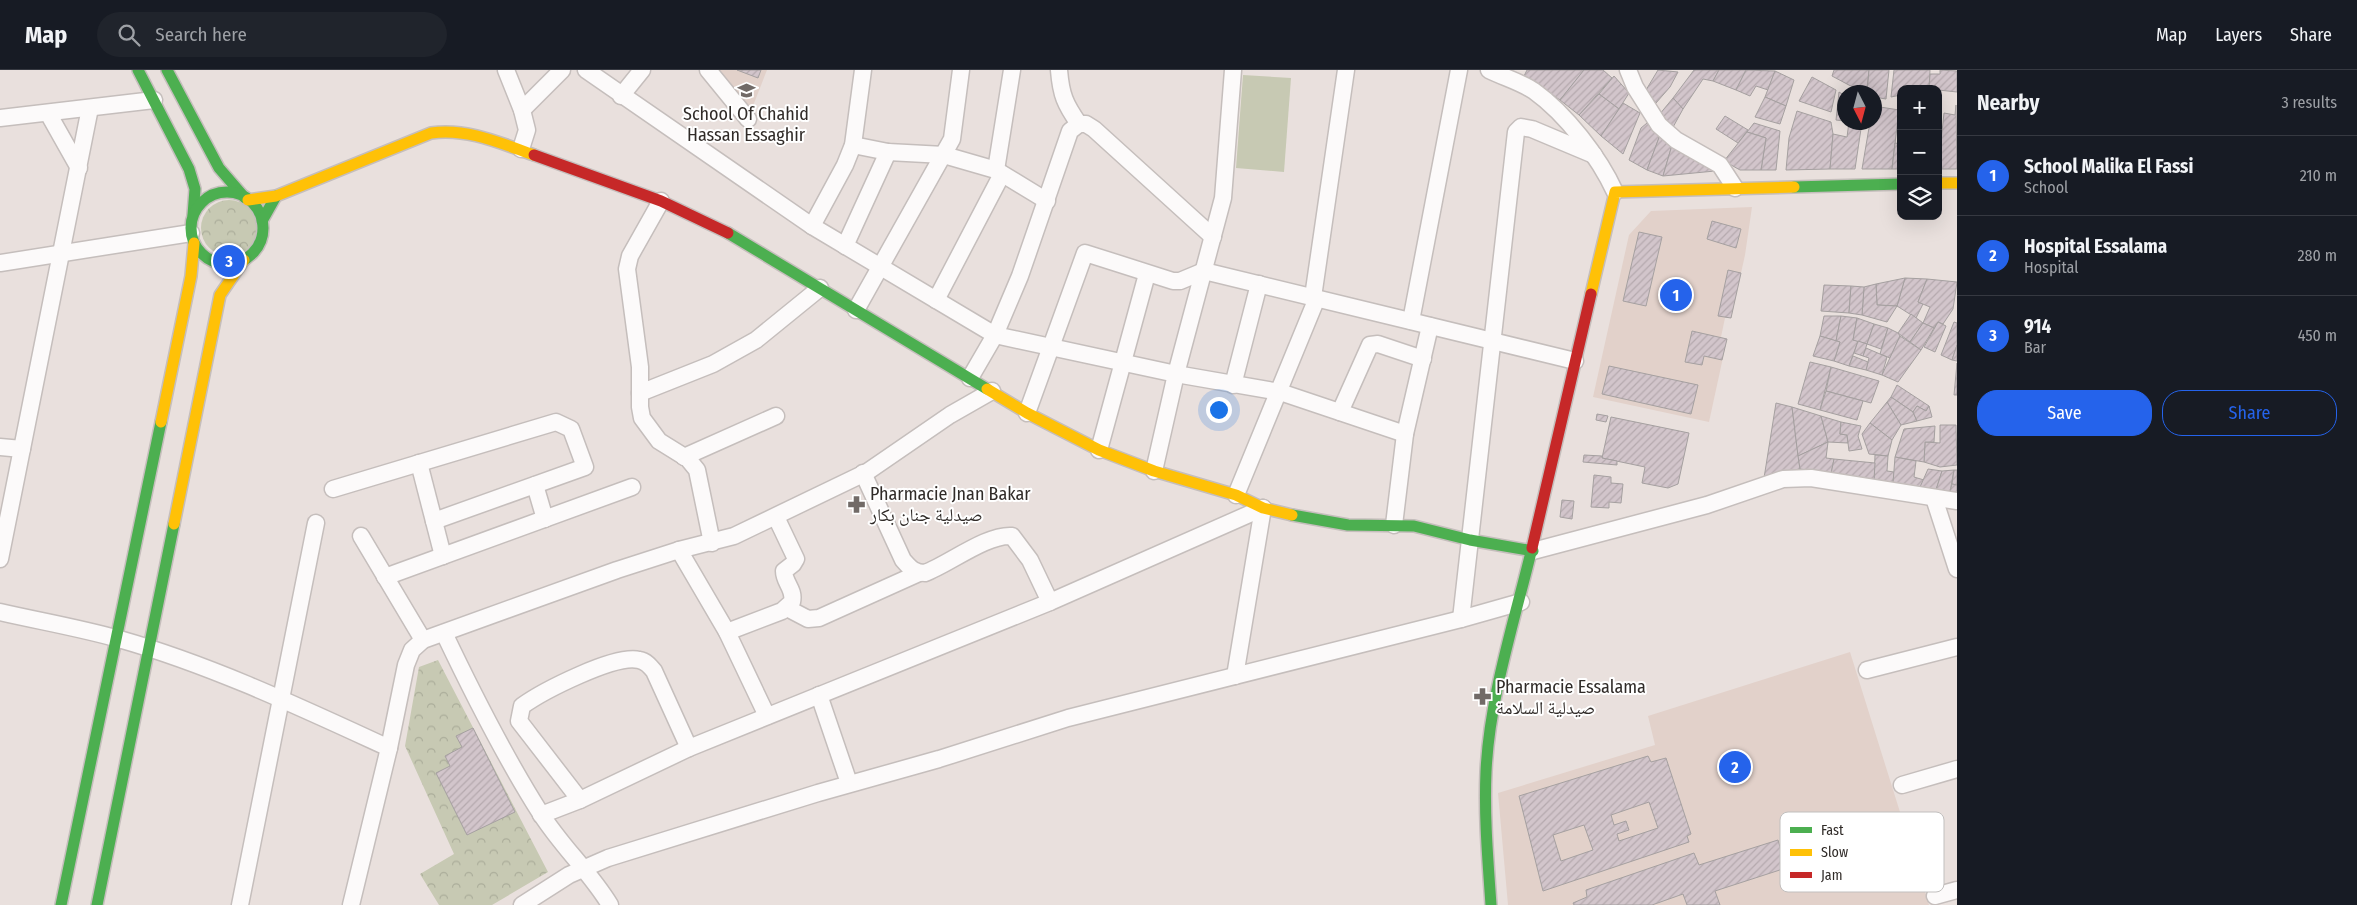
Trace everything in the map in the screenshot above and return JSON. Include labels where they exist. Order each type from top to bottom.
[{"type":"street","points":[[61,905],[191,276],[195,189],[189,169],[138,70]]},
{"type":"street","points":[[97,905],[220,296],[230,278],[244,260],[258,247],[263,230],[262,220],[257,209],[219,168],[167,70]]},
{"type":"street","points":[[506,70],[522,110],[527,130],[521,149]]},
{"type":"street","points":[[522,110],[562,70]]},
{"type":"street","points":[[586,70],[621,96],[812,226],[995,335],[1176,374],[1280,392],[1405,434]]},
{"type":"street","points":[[621,96],[642,70]]},
{"type":"street","points":[[708,70],[748,119]]},
{"type":"street","points":[[812,226],[845,165],[853,145],[863,70]]},
{"type":"street","points":[[856,310],[952,139],[956,120],[961,70]]},
{"type":"street","points":[[936,300],[999,172],[1012,70]]},
{"type":"street","points":[[1059,70],[1061,91],[1065,104],[1079,124]]},
{"type":"street","points":[[1154,471],[1176,374],[1223,198],[1233,70]]},
{"type":"street","points":[[1236,495],[1280,392],[1315,298],[1346,70]]},
{"type":"street","points":[[1412,321],[1459,70]]},
{"type":"street","points":[[1489,70],[1533,91],[1555,109],[1594,155],[1615,192],[1533,551],[1492,717],[1486,771],[1486,826],[1491,905]]},
{"type":"street","points":[[1628,70],[1659,126],[1676,140],[1720,165],[1735,188]]},
{"type":"street","points":[[0,118],[154,100]]},
{"type":"street","points":[[0,559],[90,108]]},
{"type":"street","points":[[48,112],[79,168]]},
{"type":"street","points":[[970,378],[995,335],[1020,276],[1070,131],[1079,124],[1086,124],[1094,129],[1213,237]]},
{"type":"street","points":[[1461,619],[1516,132],[1521,127],[1532,129],[1594,155]]},
{"type":"street","points":[[193,215],[206,199],[215,194],[226,192],[247,199],[276,196],[424,135],[442,131],[463,132],[521,149],[661,201],[714,225],[1027,413],[1099,450],[1154,471],[1236,495],[1264,508],[1326,523],[1414,526],[1470,540],[1533,551],[1707,505],[1783,479],[1810,478],[1957,502]]},
{"type":"street","points":[[853,145],[888,152],[944,155],[999,172],[1047,201]]},
{"type":"street","points":[[845,246],[888,152]]},
{"type":"street","points":[[1942,183],[1957,183]]},
{"type":"street","points":[[1615,192],[1897,184]]},
{"type":"street","points":[[262,220],[276,196]]},
{"type":"street","points":[[661,201],[630,256],[627,268],[640,366],[642,418],[659,440],[694,465],[699,474],[712,543]]},
{"type":"street","points":[[0,263],[192,238]]},
{"type":"street","points":[[192,238],[200,253],[215,262],[233,264],[244,260]]},
{"type":"street","points":[[1027,413],[1085,253],[1164,279],[1180,281],[1204,271],[1575,361]]},
{"type":"street","points":[[1099,450],[1147,274]]},
{"type":"street","points":[[1233,385],[1259,284]]},
{"type":"street","points":[[640,393],[713,364],[756,340],[820,288]]},
{"type":"street","points":[[1394,525],[1405,434],[1430,326]]},
{"type":"street","points":[[1340,412],[1370,345],[1378,344],[1423,358]]},
{"type":"street","points":[[351,905],[389,748],[406,665],[412,650],[423,640],[617,570],[679,550],[734,536],[863,473],[950,415],[992,391]]},
{"type":"street","points":[[684,457],[776,416]]},
{"type":"street","points":[[333,489],[556,422],[571,429],[586,466],[434,521]]},
{"type":"street","points":[[0,447],[22,450]]},
{"type":"street","points":[[418,463],[443,556]]},
{"type":"street","points":[[863,473],[903,560],[910,568],[919,573]]},
{"type":"street","points":[[535,485],[545,519]]},
{"type":"street","points":[[385,577],[632,487]]},
{"type":"street","points":[[1934,498],[1957,569]]},
{"type":"street","points":[[541,815],[580,800],[689,748],[1050,602],[1264,508]]},
{"type":"street","points":[[1235,676],[1264,508]]},
{"type":"street","points":[[727,632],[786,608],[792,602],[793,595],[785,580],[784,571],[794,564],[796,559],[776,516]]},
{"type":"street","points":[[240,905],[316,523]]},
{"type":"street","points":[[361,536],[423,640]]},
{"type":"street","points":[[786,608],[808,619],[819,618],[919,573],[937,568],[989,541],[1012,536],[1030,560],[1050,602]]},
{"type":"street","points":[[679,550],[727,632],[767,716]]},
{"type":"street","points":[[522,905],[568,875],[636,848],[849,783],[939,760],[1068,718],[1461,619],[1521,602]]},
{"type":"street","points":[[0,612],[117,638],[149,648],[282,699],[389,748]]},
{"type":"street","points":[[444,633],[494,732],[541,815],[573,859],[585,868],[610,905]]},
{"type":"street","points":[[1868,670],[1957,646]]},
{"type":"street","points":[[580,800],[519,721],[522,706],[551,689],[581,675],[622,660],[640,660],[648,664],[654,672],[689,748]]},
{"type":"street","points":[[819,695],[849,783]]},
{"type":"street","points":[[1902,784],[1957,769]]},
{"type":"street","points":[[1935,896],[1957,890]]},
{"type":"shaded area","name":"School Of Chahid Hassan Essaghir","points":[[716,70],[767,70],[751,111]]},
{"type":"shaded area","points":[[1752,207],[1745,255],[1731,318],[1725,318],[1721,337],[1727,339],[1709,422],[1593,397],[1629,235],[1651,211]]},
{"type":"shaded area","points":[[1850,652],[1900,812],[1780,812],[1780,892],[1925,892],[1929,905],[1508,905],[1498,793],[1655,745],[1648,716]]},
{"type":"green space","points":[[1243,75],[1291,78],[1284,172],[1236,168]]},
{"type":"green space","points":[[229,200],[240,202],[249,208],[255,217],[257,228],[255,239],[249,248],[240,254],[229,256],[218,254],[209,248],[203,239],[201,228],[203,217],[209,208],[218,202]]},
{"type":"green space","points":[[438,660],[548,872],[492,905],[439,905],[420,874],[454,854],[405,746],[419,667]]},
{"type":"building","points":[[737,70],[761,70],[758,78]]},
{"type":"building","points":[[1527,70],[1584,70],[1560,100],[1524,76]]},
{"type":"building","points":[[1584,70],[1603,70],[1612,78],[1579,115],[1560,100]]},
{"type":"building","points":[[1658,70],[1678,72],[1670,87],[1656,103],[1646,90]]},
{"type":"building","points":[[1694,70],[1719,70],[1713,81],[1703,79],[1683,109],[1673,98]]},
{"type":"building","points":[[1719,70],[1746,70],[1736,90],[1713,81]]},
{"type":"building","points":[[1746,70],[1775,71],[1768,90],[1756,86],[1750,96],[1736,90]]},
{"type":"building","points":[[1834,70],[1869,70],[1868,85],[1849,85],[1832,76]]},
{"type":"building","points":[[1869,70],[1889,70],[1886,99],[1882,98],[1882,85],[1868,85]]},
{"type":"building","points":[[1894,70],[1930,70],[1929,85],[1897,85],[1897,96],[1891,97]]},
{"type":"building","points":[[1940,70],[1957,71],[1957,92],[1942,90],[1942,85],[1929,85],[1930,74],[1940,74]]},
{"type":"building","points":[[1775,71],[1794,80],[1786,106],[1765,97]]},
{"type":"building","points":[[1614,76],[1629,93],[1619,109],[1599,94]]},
{"type":"building","points":[[1812,77],[1836,90],[1831,112],[1799,101]]},
{"type":"building","points":[[1599,94],[1619,109],[1601,136],[1579,115]]},
{"type":"building","points":[[1765,97],[1786,106],[1780,124],[1755,117]]},
{"type":"building","points":[[1673,98],[1683,109],[1672,129],[1659,115]]},
{"type":"building","points":[[1623,103],[1640,113],[1623,154],[1601,136]]},
{"type":"building","points":[[1956,105],[1957,169],[1942,169],[1944,113],[1955,115]]},
{"type":"building","points":[[1882,107],[1897,110],[1892,169],[1862,169],[1869,130],[1882,130]]},
{"type":"building","points":[[1797,111],[1831,122],[1833,134],[1830,169],[1786,170],[1789,138]]},
{"type":"building","points":[[1725,116],[1748,130],[1738,143],[1716,129]]},
{"type":"building","points":[[1647,123],[1660,135],[1647,170],[1629,160],[1641,128]]},
{"type":"building","points":[[1754,123],[1780,131],[1776,170],[1761,170],[1766,138],[1747,132]]},
{"type":"building","points":[[1848,130],[1861,130],[1855,169],[1830,169],[1833,134],[1847,137]]},
{"type":"building","points":[[1747,132],[1766,138],[1761,170],[1740,170],[1724,161]]},
{"type":"building","points":[[1660,135],[1672,145],[1663,176],[1647,170]]},
{"type":"building","points":[[1895,143],[1897,143],[1897,169],[1892,169]]},
{"type":"building","points":[[1672,145],[1715,171],[1663,176]]},
{"type":"building","points":[[1712,221],[1741,229],[1736,248],[1707,239]]},
{"type":"building","points":[[1639,232],[1662,237],[1646,306],[1623,301]]},
{"type":"building","points":[[1728,270],[1741,273],[1731,318],[1718,316]]},
{"type":"building","points":[[1905,278],[1927,279],[1918,302],[1923,304],[1916,318],[1897,306]]},
{"type":"building","points":[[1905,278],[1897,306],[1877,305],[1876,284]]},
{"type":"building","points":[[1927,279],[1957,282],[1953,309],[1943,324],[1938,322],[1934,328],[1923,323],[1930,307],[1918,302]]},
{"type":"building","points":[[1876,284],[1877,305],[1897,306],[1887,322],[1862,315],[1864,287]]},
{"type":"building","points":[[1824,285],[1851,286],[1849,313],[1821,311]]},
{"type":"building","points":[[1851,286],[1864,287],[1862,315],[1849,313]]},
{"type":"building","points":[[1911,314],[1923,323],[1910,342],[1898,333]]},
{"type":"building","points":[[1824,316],[1841,316],[1836,341],[1820,336]]},
{"type":"building","points":[[1841,316],[1857,318],[1853,340],[1858,341],[1849,366],[1834,361],[1840,342],[1836,341]]},
{"type":"building","points":[[1857,318],[1874,324],[1867,344],[1853,340]]},
{"type":"building","points":[[1938,322],[1946,326],[1935,352],[1924,347]]},
{"type":"building","points":[[1954,322],[1957,323],[1957,345],[1952,360],[1941,355]]},
{"type":"building","points":[[1923,323],[1934,328],[1921,350],[1910,342]]},
{"type":"building","points":[[1874,324],[1888,328],[1881,349],[1867,344]]},
{"type":"building","points":[[1888,328],[1900,336],[1890,358],[1880,354]]},
{"type":"building","points":[[1692,331],[1727,339],[1722,360],[1704,356],[1702,365],[1685,362]]},
{"type":"building","points":[[1820,336],[1840,342],[1834,361],[1813,356]]},
{"type":"building","points":[[1900,336],[1921,350],[1898,382],[1882,375]]},
{"type":"building","points":[[1858,341],[1867,344],[1863,356],[1854,353]]},
{"type":"building","points":[[1957,345],[1957,361],[1952,360]]},
{"type":"building","points":[[1866,348],[1887,357],[1882,375],[1866,370],[1869,358],[1863,356]]},
{"type":"building","points":[[1853,356],[1868,362],[1866,370],[1849,366]]},
{"type":"building","points":[[1810,362],[1831,367],[1820,410],[1798,404]]},
{"type":"building","points":[[1957,363],[1957,395],[1954,395]]},
{"type":"building","points":[[1609,366],[1698,385],[1691,414],[1602,394]]},
{"type":"building","points":[[1831,367],[1879,381],[1871,403],[1826,391]]},
{"type":"building","points":[[1897,385],[1929,406],[1926,411],[1917,406],[1913,412],[1891,397]]},
{"type":"building","points":[[1826,391],[1863,401],[1857,420],[1820,410]]},
{"type":"building","points":[[1891,397],[1913,412],[1917,421],[1901,425],[1887,402]]},
{"type":"building","points":[[1887,402],[1901,425],[1892,440],[1870,423]]},
{"type":"building","points":[[1776,403],[1792,407],[1800,469],[1764,478]]},
{"type":"building","points":[[1917,406],[1926,411],[1929,406],[1932,417],[1917,421],[1913,412]]},
{"type":"building","points":[[1792,407],[1821,416],[1828,442],[1798,456]]},
{"type":"building","points":[[1597,414],[1608,416],[1606,422],[1596,420]]},
{"type":"building","points":[[1821,416],[1841,422],[1840,434],[1847,435],[1848,443],[1828,442]]},
{"type":"building","points":[[1611,417],[1689,433],[1678,484],[1668,488],[1642,483],[1645,467],[1602,458]]},
{"type":"building","points":[[1841,422],[1861,426],[1858,436],[1862,449],[1849,451],[1847,435],[1840,434]]},
{"type":"building","points":[[1870,423],[1892,440],[1888,456],[1869,454],[1862,434]]},
{"type":"building","points":[[1940,425],[1956,425],[1957,465],[1940,467],[1924,462],[1925,442],[1940,443]]},
{"type":"building","points":[[1935,426],[1934,442],[1925,442],[1924,462],[1895,457],[1904,429]]},
{"type":"building","points":[[1828,442],[1826,458],[1834,459],[1831,474],[1800,469],[1798,456]]},
{"type":"building","points":[[1584,455],[1602,456],[1602,458],[1617,461],[1617,465],[1583,462]]},
{"type":"building","points":[[1875,455],[1888,456],[1887,471],[1894,472],[1893,483],[1874,480]]},
{"type":"building","points":[[1895,457],[1916,461],[1914,477],[1924,480],[1920,487],[1893,483]]},
{"type":"building","points":[[1834,459],[1875,463],[1874,480],[1831,474]]},
{"type":"building","points":[[1928,469],[1942,471],[1936,490],[1920,487]]},
{"type":"building","points":[[1954,470],[1950,492],[1936,490],[1942,471]]},
{"type":"building","points":[[1954,470],[1957,470],[1957,485],[1952,484]]},
{"type":"building","points":[[1594,475],[1611,477],[1611,483],[1623,484],[1621,503],[1609,502],[1609,508],[1591,507]]},
{"type":"building","points":[[1952,484],[1957,485],[1957,493],[1950,492]]},
{"type":"building","points":[[1562,500],[1574,501],[1572,519],[1560,517]]},
{"type":"building","points":[[473,728],[515,812],[467,835],[436,773],[450,766],[445,756],[462,747],[456,736]]},
{"type":"building","points":[[1648,756],[1651,762],[1666,758],[1691,834],[1687,836],[1689,842],[1543,891],[1519,796]],"holes":[[[1649,802],[1658,828],[1619,841],[1617,834],[1629,830],[1626,821],[1614,825],[1611,815]],[[1584,825],[1593,850],[1561,861],[1553,835]]]},
{"type":"building","points":[[1778,840],[1780,847],[1780,870],[1715,891],[1720,905],[1687,905],[1683,894],[1652,905],[1574,905],[1573,903],[1587,897],[1586,890],[1694,853],[1699,865]]},
{"type":"traffic: fast","points":[[138,70],[189,169],[195,189],[193,215]]},
{"type":"traffic: fast","points":[[167,70],[219,168],[245,198]]},
{"type":"traffic: fast","points":[[1794,187],[1897,184]]},
{"type":"traffic: fast","points":[[227,192],[247,198],[257,208],[263,228],[257,248],[247,258],[227,264],[207,258],[197,248],[191,228],[197,208],[207,198],[227,192]]},
{"type":"traffic: fast","points":[[262,221],[276,196]]},
{"type":"traffic: fast","points":[[728,233],[987,389]]},
{"type":"traffic: fast","points":[[61,905],[161,422]]},
{"type":"traffic: fast","points":[[1292,515],[1348,525],[1414,526],[1470,540],[1533,551]]},
{"type":"traffic: fast","points":[[97,905],[174,524]]},
{"type":"traffic: fast","points":[[1491,905],[1486,805],[1488,744],[1497,688],[1532,548]]},
{"type":"traffic: slow","points":[[248,200],[276,196],[431,133],[445,132],[471,135],[496,141],[534,155]]},
{"type":"traffic: slow","points":[[1942,183],[1957,183]]},
{"type":"traffic: slow","points":[[1591,294],[1615,192],[1794,187]]},
{"type":"traffic: slow","points":[[161,422],[191,276],[194,243]]},
{"type":"traffic: slow","points":[[174,524],[220,295],[244,260]]},
{"type":"traffic: slow","points":[[987,389],[1027,413],[1099,450],[1154,471],[1236,495],[1263,508],[1292,515]]},
{"type":"traffic: jam","points":[[534,155],[661,201],[728,233]]},
{"type":"traffic: jam","points":[[1532,548],[1591,294]]},
{"type":"place","name":"School Of Chahid Hassan Essaghir","points":[[746,91]]},
{"type":"place","name":"914","points":[[229,261]]},
{"type":"place","name":"School Malika El Fassi","points":[[1676,295]]},
{"type":"place","name":"Pharmacie Jnan Bakar صيدلية جنان بكار","points":[[856,504]]},
{"type":"place","name":"Pharmacie Essalama صيدلية السلامة","points":[[1482,697]]},
{"type":"place","name":"Hospital Essalama","points":[[1735,767]]}]
